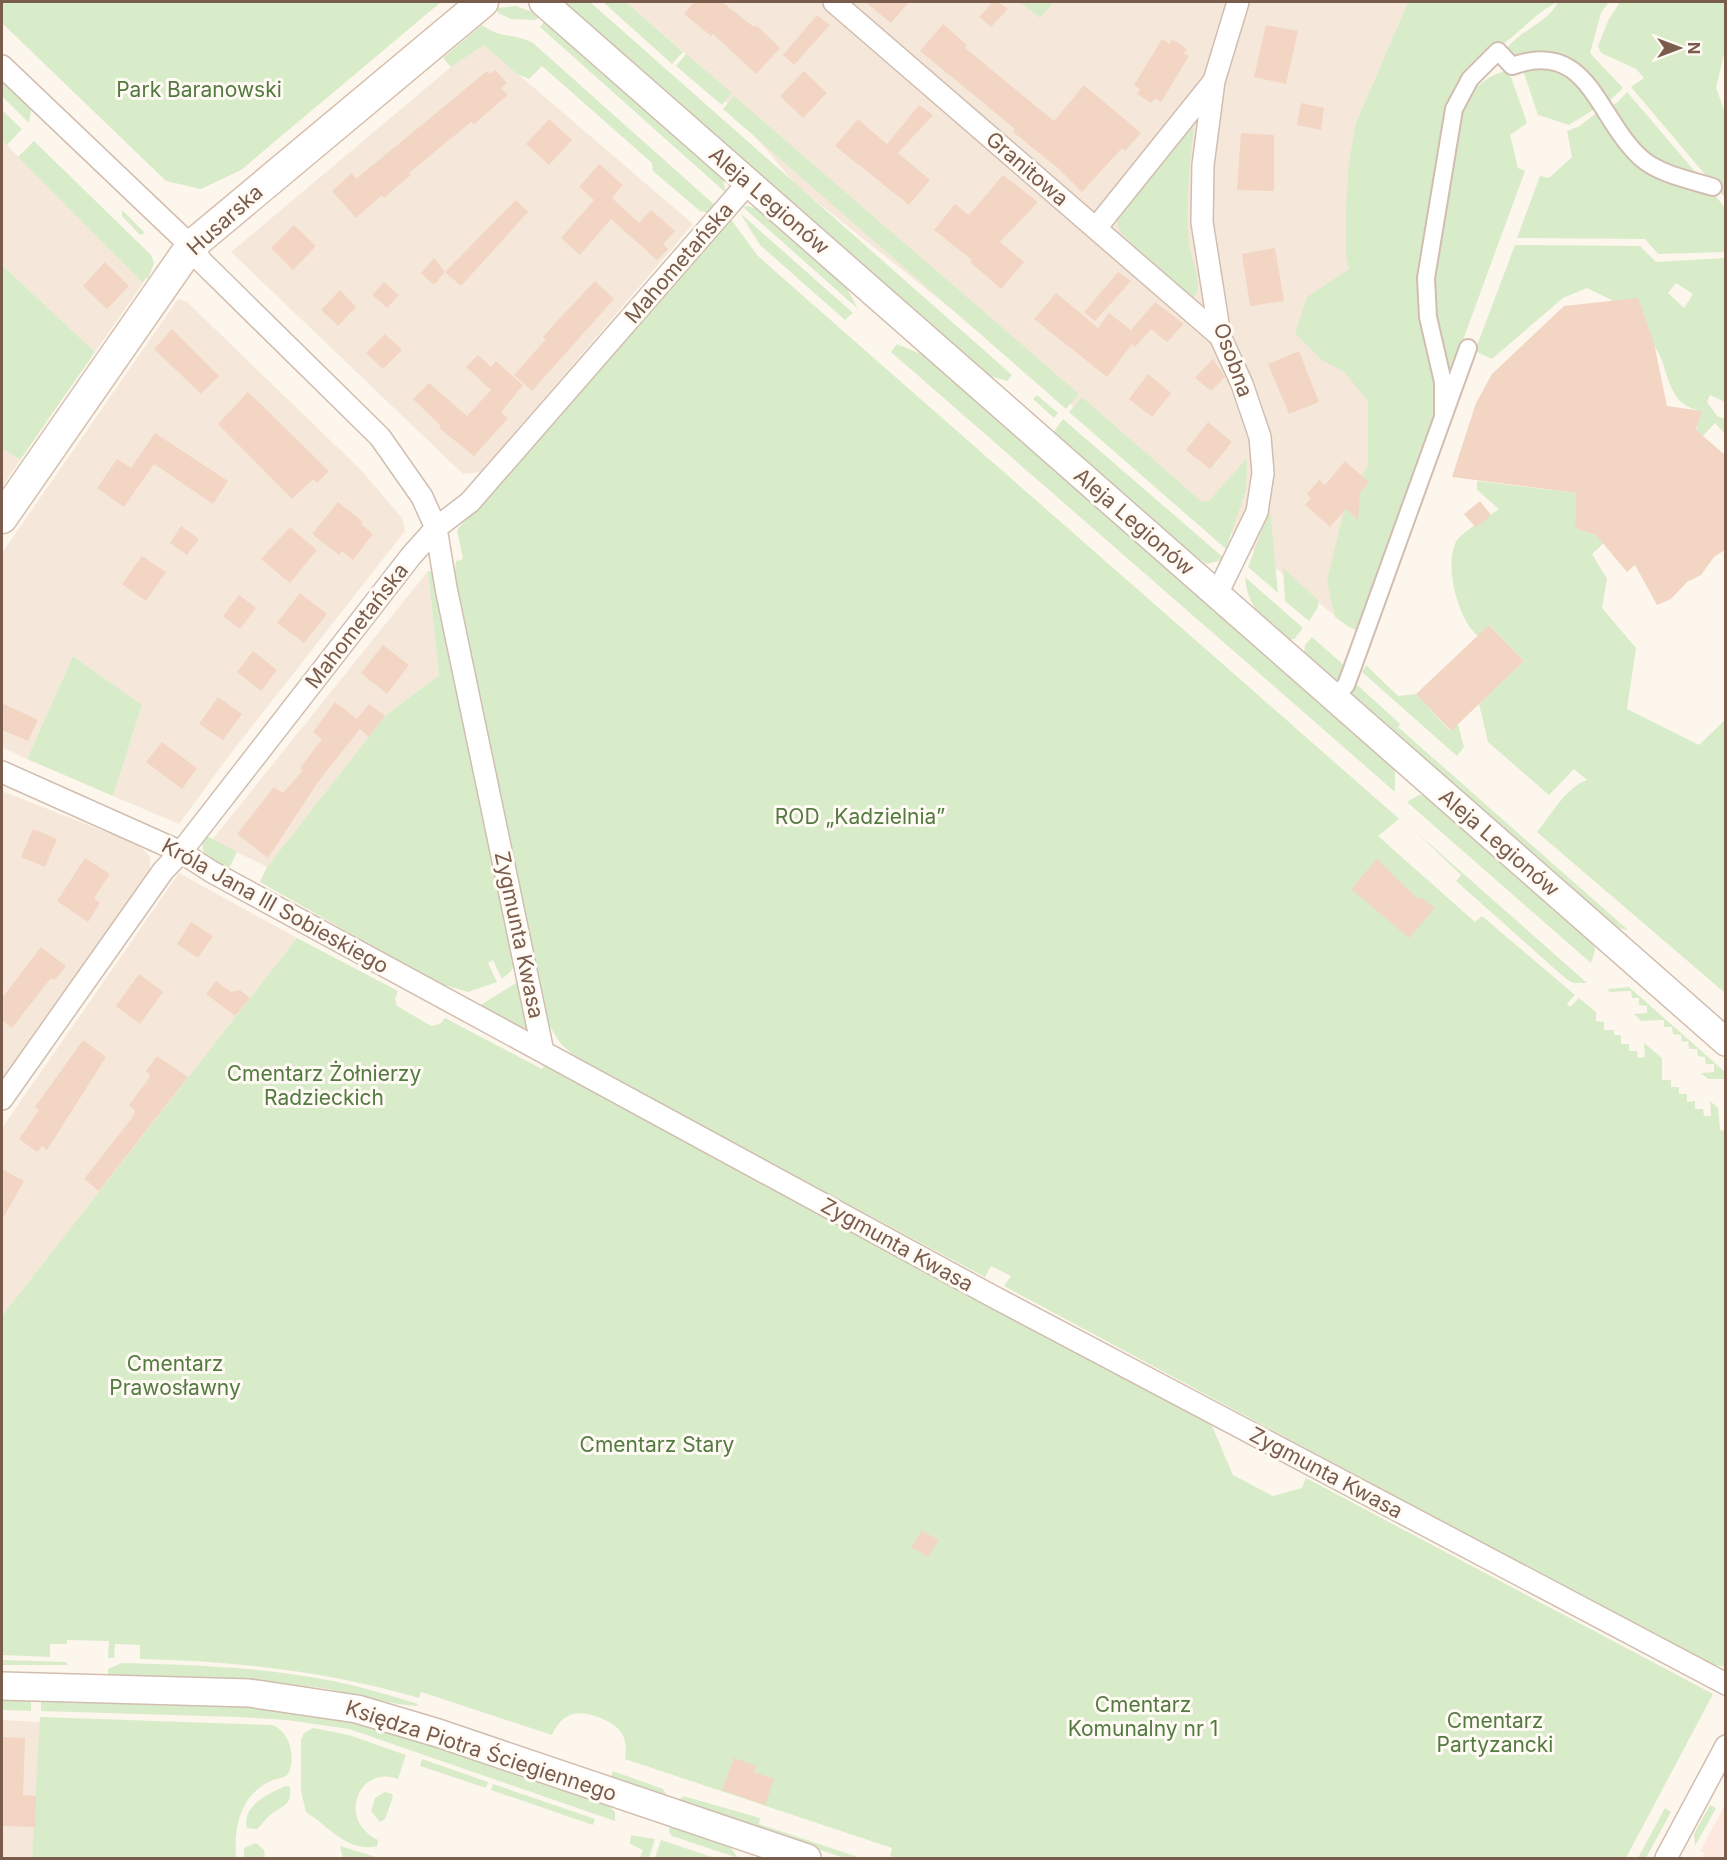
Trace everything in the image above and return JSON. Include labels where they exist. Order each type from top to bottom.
[{"type":"main road","name":"Husarska","points":[[2,518],[191,246],[483,2]]},
{"type":"street","name":"Aleja Legionów","points":[[543,2],[1725,1042]]},
{"type":"street","name":"Granitowa","points":[[834,2],[1220,336]]},
{"type":"street","name":"Osobna","points":[[1217,594],[1257,512],[1263,473],[1260,437],[1242,384],[1220,336],[1202,222],[1203,165],[1214,81],[1238,2]]},
{"type":"street","points":[[1443,416],[1443,382],[1428,317],[1426,278],[1454,109],[1470,79],[1497,51],[1512,66],[1540,60],[1553,60],[1569,66],[1579,75],[1620,134],[1640,158],[1655,167],[1713,187]]},
{"type":"street","name":"Zygmunta Kwasa","points":[[2,66],[191,246],[202,262],[380,437],[422,497],[436,528],[446,588],[543,1052],[994,1298],[1725,1683]]},
{"type":"street","name":"Osobna","points":[[1096,228],[1214,81]]},
{"type":"street","name":"Mahometańska","points":[[2,1099],[163,871],[181,852],[411,556],[436,528],[470,502],[748,183]]},
{"type":"street","points":[[1334,698],[1346,685],[1468,348]]},
{"type":"street","name":"Króla Jana III Sobieskiego","points":[[2,772],[181,852],[212,872],[543,1052]]},
{"type":"street","name":"Księdza Piotra Ściegiennego","points":[[2,1686],[249,1693],[357,1708],[438,1733],[756,1850],[807,1858]]},
{"type":"street","points":[[1666,1858],[1725,1746]]},
{"type":"shaded area","points":[[626,2],[1408,2],[1355,125],[1348,168],[1346,257],[1404,436],[1349,627],[796,185],[686,54]]},
{"type":"shaded area","points":[[484,45],[693,224],[481,472],[463,474],[231,252],[451,67]]},
{"type":"shaded area","points":[[2,140],[143,283],[95,352],[2,265]]},
{"type":"shaded area","points":[[178,299],[186,301],[361,470],[402,518],[405,531],[228,757],[179,824],[113,796],[142,705],[73,656],[27,759],[2,747],[2,553]]},
{"type":"shaded area","points":[[2,448],[20,460],[2,487]]},
{"type":"shaded area","points":[[428,571],[439,675],[385,716],[267,867],[212,840]]},
{"type":"shaded area","points":[[2,791],[139,845],[150,857],[150,868],[148,878],[2,1078]]},
{"type":"shaded area","points":[[179,873],[297,938],[2,1316],[2,1128]]},
{"type":"shaded area","points":[[2,1720],[42,1722],[32,1858],[2,1858]]},
{"type":"shaded area","points":[[1725,1805],[1725,1858],[1702,1858],[1704,1853],[1700,1851]]},
{"type":"green space","name":"Park Baranowski","points":[[2,2],[441,2],[241,170],[201,189],[166,181],[2,23]]},
{"type":"green space","points":[[565,2],[590,2],[1012,375],[1007,381],[990,376]]},
{"type":"green space","points":[[603,2],[626,2],[683,52],[672,64]]},
{"type":"green space","points":[[1020,2],[1054,2],[1040,18]]},
{"type":"green space","points":[[1408,2],[1558,2],[1537,15],[1479,63],[1463,80],[1446,110],[1420,279],[1438,378],[1435,426],[1359,631],[1335,617],[1327,581],[1345,506],[1368,465],[1368,401],[1344,372],[1322,360],[1295,333],[1307,297],[1349,269],[1346,257],[1346,212],[1348,168],[1355,125]]},
{"type":"green space","points":[[1558,2],[1609,2],[1601,13],[1590,53],[1623,88],[1606,104],[1585,74],[1515,61],[1506,50],[1518,37],[1547,16]]},
{"type":"green space","points":[[1620,2],[1725,2],[1725,50],[1716,88],[1725,112],[1725,198],[1631,87],[1644,78],[1636,69],[1601,53],[1598,46],[1609,19]]},
{"type":"green space","points":[[516,6],[540,15],[536,20],[511,19],[498,13],[497,8]]},
{"type":"green space","points":[[545,21],[722,177],[726,193],[540,27]]},
{"type":"green space","points":[[482,25],[495,32],[533,43],[717,207],[710,213],[700,211],[653,171],[652,163],[542,66],[529,79],[517,74],[484,45],[451,67],[443,58]]},
{"type":"green space","points":[[686,54],[732,93],[722,105],[676,66]]},
{"type":"green space","points":[[1557,65],[1596,105],[1593,110],[1569,125],[1538,115],[1523,70]]},
{"type":"green space","points":[[1505,71],[1511,77],[1527,123],[1510,135],[1518,168],[1525,171],[1448,381],[1435,306],[1436,260],[1460,116],[1467,100],[1483,82]]},
{"type":"green space","points":[[2,79],[31,110],[29,123],[2,96]]},
{"type":"green space","points":[[1627,92],[1704,182],[1646,158],[1608,108],[1618,102]]},
{"type":"green space","points":[[734,96],[1079,394],[1066,409],[723,109]]},
{"type":"green space","points":[[3,111],[22,129],[7,145],[2,140]]},
{"type":"green space","points":[[1599,111],[1665,174],[1715,195],[1725,208],[1725,252],[1658,254],[1645,239],[1517,238],[1540,176],[1549,178],[1572,157],[1567,131],[1580,126]]},
{"type":"green space","points":[[1192,123],[1194,124],[1188,184],[1188,229],[1198,286],[1194,297],[1188,297],[1120,232],[1116,219]]},
{"type":"green space","points":[[34,141],[151,255],[154,263],[148,279],[146,278],[143,283],[18,157]]},
{"type":"green space","points":[[743,207],[758,209],[845,285],[858,309]]},
{"type":"green space","points":[[122,210],[145,233],[140,235],[122,216]]},
{"type":"green space","points":[[740,213],[853,313],[845,320],[760,245]]},
{"type":"green space","name":"ROD „Kadzielnia”","points":[[730,218],[757,255],[777,273],[1399,819],[1378,836],[1475,922],[1482,916],[1575,995],[1567,1004],[1570,1007],[1579,998],[1596,1012],[1596,1021],[1604,1022],[1604,1030],[1614,1030],[1614,1035],[1621,1035],[1621,1044],[1629,1044],[1629,1051],[1637,1051],[1638,1058],[1645,1057],[1644,1043],[1662,1058],[1662,1080],[1671,1080],[1671,1087],[1679,1087],[1679,1094],[1687,1094],[1687,1102],[1695,1101],[1695,1109],[1703,1109],[1704,1116],[1711,1116],[1710,1101],[1718,1108],[1720,1130],[1726,1131],[1725,1667],[1706,1663],[1004,1286],[1011,1276],[991,1266],[985,1277],[581,1062],[560,1043],[546,1020],[453,590],[456,561],[463,559],[457,530]]},
{"type":"green space","points":[[1515,245],[1640,246],[1656,262],[1725,258],[1725,402],[1710,395],[1707,402],[1717,416],[1725,419],[1725,434],[1715,423],[1700,439],[1695,437],[1701,411],[1680,401],[1674,393],[1659,353],[1653,344],[1616,303],[1587,288],[1563,298],[1492,359],[1475,351]],"holes":[[[1676,283],[1693,294],[1684,308],[1668,293]]]},
{"type":"green space","points":[[2,265],[95,352],[20,460],[2,448]]},
{"type":"green space","points":[[897,344],[928,357],[1389,762],[1395,772],[1395,792],[891,352]]},
{"type":"green space","points":[[1037,395],[1058,413],[1054,418],[1033,399]]},
{"type":"green space","points":[[1082,397],[1202,502],[1209,501],[1247,458],[1246,490],[1226,549],[1069,412]]},
{"type":"green space","points":[[1063,419],[1225,559],[1207,564],[1194,555],[1053,433]]},
{"type":"green space","points":[[1477,481],[1576,493],[1575,528],[1608,539],[1592,554],[1607,579],[1602,608],[1636,648],[1627,709],[1699,745],[1725,720],[1725,993],[1537,832],[1559,802],[1572,789],[1587,780],[1574,769],[1549,795],[1488,742],[1479,704],[1524,661],[1489,625],[1478,636],[1464,618],[1455,591],[1452,563],[1457,540],[1499,509],[1477,490]]},
{"type":"green space","points":[[1270,509],[1278,593],[1248,567]]},
{"type":"green space","points":[[1283,568],[1319,601],[1309,621],[1285,601]]},
{"type":"green space","points":[[428,571],[433,572],[517,961],[502,979],[493,960],[488,963],[497,982],[468,992],[438,983],[260,882],[267,867],[385,716],[439,675]]},
{"type":"green space","points":[[1245,577],[1303,628],[1294,639],[1286,640],[1258,613],[1249,597]]},
{"type":"green space","points":[[1312,637],[1347,668],[1341,680],[1337,682],[1304,653],[1305,645]]},
{"type":"green space","points":[[73,656],[142,705],[113,796],[27,759]]},
{"type":"green space","points":[[1366,665],[1398,696],[1416,694],[1450,731],[1458,724],[1464,747],[1457,756],[1362,672]]},
{"type":"green space","points":[[1353,681],[1400,724],[1398,727],[1628,930],[1612,927],[1348,694]]},
{"type":"green space","points":[[1419,795],[1427,796],[1593,942],[1595,950],[1591,963],[1407,802]]},
{"type":"green space","points":[[1415,831],[1587,983],[1573,983],[1565,978],[1456,881],[1461,875]]},
{"type":"green space","points":[[207,836],[237,852],[229,868],[204,852],[203,842]]},
{"type":"green space","points":[[297,938],[398,991],[395,999],[397,1006],[431,1026],[440,1024],[445,1018],[542,1069],[544,1066],[1206,1419],[1212,1426],[1233,1475],[1273,1496],[1302,1488],[1306,1478],[1713,1694],[1626,1858],[898,1858],[890,1856],[892,1848],[625,1759],[624,1737],[617,1727],[598,1717],[583,1713],[576,1713],[565,1718],[552,1735],[421,1692],[419,1698],[350,1681],[281,1669],[211,1662],[140,1659],[140,1645],[115,1644],[114,1658],[108,1658],[109,1641],[67,1640],[67,1644],[50,1644],[50,1657],[2,1655],[2,1316]]},
{"type":"green space","points":[[519,981],[533,1027],[528,1034],[479,1006]]},
{"type":"green space","points":[[1629,987],[1725,1072],[1725,1079],[1708,1079],[1701,1073],[1714,1072],[1714,1064],[1706,1064],[1705,1057],[1698,1056],[1697,1049],[1689,1049],[1688,1041],[1682,1042],[1681,1035],[1673,1034],[1672,1027],[1664,1027],[1664,1020],[1641,1021],[1634,1014],[1647,1013],[1647,1006],[1639,1005],[1639,998],[1632,998],[1631,991],[1609,992],[1608,989]]},
{"type":"green space","points":[[2,1660],[66,1662],[68,1665],[2,1665]]},
{"type":"green space","points":[[122,1663],[201,1666],[307,1676],[376,1691],[418,1704],[416,1706],[404,1705],[322,1688],[269,1682],[108,1678],[108,1669]]},
{"type":"green space","points":[[2,1697],[27,1698],[31,1702],[31,1711],[2,1710]]},
{"type":"green space","points":[[41,1699],[260,1706],[302,1710],[379,1727],[606,1803],[615,1812],[615,1821],[349,1729],[287,1720],[239,1717],[41,1711]]},
{"type":"green space","points":[[40,1717],[272,1725],[283,1732],[290,1744],[291,1765],[286,1776],[262,1786],[246,1802],[236,1834],[236,1858],[32,1858]]},
{"type":"green space","points":[[313,1728],[349,1735],[406,1755],[398,1779],[384,1776],[373,1779],[363,1786],[358,1796],[356,1808],[358,1820],[365,1831],[378,1840],[377,1846],[357,1846],[348,1842],[306,1812],[301,1791],[301,1740],[304,1733]]},
{"type":"green space","points":[[422,1759],[488,1782],[486,1788],[420,1766]]},
{"type":"green space","points":[[613,1771],[663,1789],[669,1799],[610,1779]]},
{"type":"green space","points":[[493,1784],[595,1819],[593,1825],[491,1790]]},
{"type":"green space","points":[[286,1786],[290,1787],[288,1802],[270,1815],[257,1829],[247,1828],[246,1820],[252,1807],[265,1796]]},
{"type":"green space","points":[[385,1792],[392,1794],[393,1797],[385,1819],[380,1822],[371,1811],[375,1798]]},
{"type":"green space","points":[[683,1796],[760,1818],[759,1824],[861,1858],[844,1858],[678,1802]]},
{"type":"green space","points":[[1710,1805],[1716,1808],[1695,1846],[1694,1834]]},
{"type":"green space","points":[[1665,1808],[1671,1812],[1646,1858],[1638,1858]]},
{"type":"green space","points":[[670,1825],[729,1845],[738,1858],[672,1836],[669,1832]]},
{"type":"green space","points":[[631,1835],[655,1839],[649,1858],[640,1858],[643,1850],[630,1844]]},
{"type":"green space","points":[[661,1840],[715,1858],[655,1858]]},
{"type":"green space","points":[[256,1843],[264,1850],[265,1858],[244,1858],[244,1848]]},
{"type":"green space","points":[[340,1846],[379,1858],[343,1858]]},
{"type":"building","points":[[694,2],[722,2],[754,27],[756,25],[780,48],[756,74],[713,34],[711,36],[684,14]]},
{"type":"building","points":[[865,2],[909,2],[891,23]]},
{"type":"building","points":[[993,2],[998,2],[1008,9],[991,27],[979,17]]},
{"type":"building","points":[[817,15],[830,25],[794,65],[783,55]]},
{"type":"building","points":[[943,24],[967,45],[965,48],[1054,121],[1084,85],[1141,133],[1125,151],[1122,148],[1082,192],[1059,169],[1013,132],[1015,129],[920,51]]},
{"type":"building","points":[[1266,25],[1298,31],[1286,84],[1254,77]]},
{"type":"building","points":[[1162,39],[1169,44],[1172,39],[1187,49],[1184,53],[1189,56],[1161,102],[1155,98],[1151,103],[1137,94],[1140,89],[1134,85]]},
{"type":"building","points":[[495,70],[507,83],[501,88],[508,95],[474,124],[471,122],[409,173],[411,175],[384,198],[382,195],[356,218],[332,191],[352,173],[356,179],[487,71],[490,74]]},
{"type":"building","points":[[804,71],[827,93],[803,118],[780,96]]},
{"type":"building","points":[[1301,103],[1324,108],[1321,130],[1297,125]]},
{"type":"building","points":[[919,105],[933,115],[898,153],[930,180],[909,205],[835,146],[858,119],[887,144]]},
{"type":"building","points":[[549,119],[572,140],[549,165],[526,144]]},
{"type":"building","points":[[1241,133],[1274,135],[1274,191],[1237,190]]},
{"type":"building","points":[[599,164],[623,185],[612,198],[639,223],[651,210],[675,231],[663,244],[668,249],[657,260],[611,219],[580,255],[561,238],[594,200],[579,187]]},
{"type":"building","points":[[1003,175],[1038,202],[1000,242],[1024,262],[1001,289],[970,262],[972,260],[934,230],[955,204],[969,215]]},
{"type":"building","points":[[516,200],[528,212],[461,286],[445,272]]},
{"type":"building","points":[[294,225],[316,246],[293,270],[271,248]]},
{"type":"building","points":[[1275,248],[1284,301],[1250,306],[1242,254]]},
{"type":"building","points":[[434,258],[445,272],[434,285],[421,273]]},
{"type":"building","points":[[105,262],[129,286],[107,309],[83,286]]},
{"type":"building","points":[[1118,272],[1131,281],[1095,321],[1084,312]]},
{"type":"building","points":[[595,281],[614,299],[532,391],[514,375],[546,339],[543,337]]},
{"type":"building","points":[[384,282],[399,295],[387,308],[372,295]]},
{"type":"building","points":[[340,290],[356,307],[338,326],[321,310]]},
{"type":"building","points":[[1056,293],[1098,328],[1109,313],[1131,330],[1155,302],[1184,324],[1167,342],[1151,329],[1135,347],[1132,344],[1107,377],[1034,319]]},
{"type":"building","points":[[1638,298],[1654,343],[1667,406],[1702,411],[1696,430],[1725,455],[1725,550],[1714,557],[1701,575],[1687,582],[1671,599],[1657,605],[1635,565],[1627,572],[1596,535],[1575,528],[1576,493],[1452,477],[1476,403],[1492,374],[1564,306]]},
{"type":"building","points":[[172,329],[219,376],[201,394],[154,349]]},
{"type":"building","points":[[385,334],[402,350],[383,369],[366,353]]},
{"type":"building","points":[[1299,351],[1319,402],[1289,414],[1268,364]]},
{"type":"building","points":[[478,355],[491,367],[496,361],[523,385],[501,412],[508,418],[474,456],[439,428],[441,426],[413,399],[429,383],[467,416],[491,390],[466,367]]},
{"type":"building","points":[[1213,359],[1225,377],[1211,391],[1195,378]]},
{"type":"building","points":[[1148,374],[1171,393],[1152,417],[1129,399]]},
{"type":"building","points":[[248,392],[329,471],[317,483],[313,479],[292,499],[218,424]]},
{"type":"building","points":[[1208,422],[1232,442],[1210,469],[1186,450]]},
{"type":"building","points":[[155,433],[228,481],[213,504],[154,464],[124,507],[97,488],[117,459],[131,468]]},
{"type":"building","points":[[1345,461],[1369,482],[1360,493],[1358,520],[1346,509],[1330,527],[1305,505],[1311,498],[1307,494],[1319,480],[1325,485]]},
{"type":"building","points":[[1480,501],[1491,515],[1476,528],[1464,514]]},
{"type":"building","points":[[338,502],[363,522],[361,524],[373,534],[353,560],[342,551],[339,555],[312,534]]},
{"type":"building","points":[[181,526],[199,539],[187,555],[170,543]]},
{"type":"building","points":[[290,527],[317,550],[290,583],[261,559]]},
{"type":"building","points":[[142,556],[166,572],[146,601],[122,584]]},
{"type":"building","points":[[300,593],[327,614],[304,643],[277,623]]},
{"type":"building","points":[[239,595],[256,608],[240,629],[223,616]]},
{"type":"building","points":[[1489,625],[1524,661],[1451,731],[1416,694]]},
{"type":"building","points":[[383,645],[409,665],[387,694],[361,673]]},
{"type":"building","points":[[253,651],[277,670],[261,691],[237,672]]},
{"type":"building","points":[[218,697],[242,714],[223,740],[199,724]]},
{"type":"building","points":[[335,702],[357,719],[369,704],[385,716],[369,737],[360,729],[318,782],[268,858],[237,834],[274,787],[283,793],[303,770],[300,768],[322,739],[313,732]]},
{"type":"building","points":[[2,703],[38,720],[28,741],[2,730]]},
{"type":"building","points":[[162,742],[197,768],[182,789],[146,762]]},
{"type":"building","points":[[33,829],[57,839],[45,867],[21,857]]},
{"type":"building","points":[[85,858],[110,874],[94,898],[100,903],[88,922],[57,901]]},
{"type":"building","points":[[1377,859],[1419,900],[1421,897],[1435,908],[1409,938],[1351,889]]},
{"type":"building","points":[[191,922],[213,936],[198,958],[177,944]]},
{"type":"building","points":[[41,947],[66,966],[55,980],[51,978],[12,1028],[2,1020],[2,998]]},
{"type":"building","points":[[139,974],[163,992],[140,1024],[116,1006]]},
{"type":"building","points":[[216,981],[231,992],[240,990],[250,998],[235,1016],[206,994]]},
{"type":"building","points":[[83,1040],[106,1057],[47,1150],[42,1146],[37,1152],[19,1139],[39,1110],[35,1107]]},
{"type":"building","points":[[157,1056],[188,1077],[99,1191],[84,1179],[132,1118],[135,1110],[129,1105],[148,1080],[150,1074],[146,1071]]},
{"type":"building","points":[[2,1169],[24,1181],[2,1220]]},
{"type":"building","points":[[922,1531],[939,1540],[928,1557],[911,1547]]},
{"type":"building","points":[[2,1737],[25,1738],[23,1795],[36,1796],[35,1827],[2,1826]]},
{"type":"building","points":[[734,1758],[756,1766],[754,1772],[774,1779],[765,1805],[722,1790]]},
{"type":"park label","name":"Cmentarz Żołnierzy Radzieckich","points":[[324,1086]]},
{"type":"park label","name":"Cmentarz Prawosławny","points":[[175,1376]]},
{"type":"park label","name":"Cmentarz Stary","points":[[657,1445]]},
{"type":"park label","name":"Cmentarz Komunalny nr 1","points":[[1143,1717]]},
{"type":"park label","name":"Cmentarz Partyzancki","points":[[1495,1733]]}]
